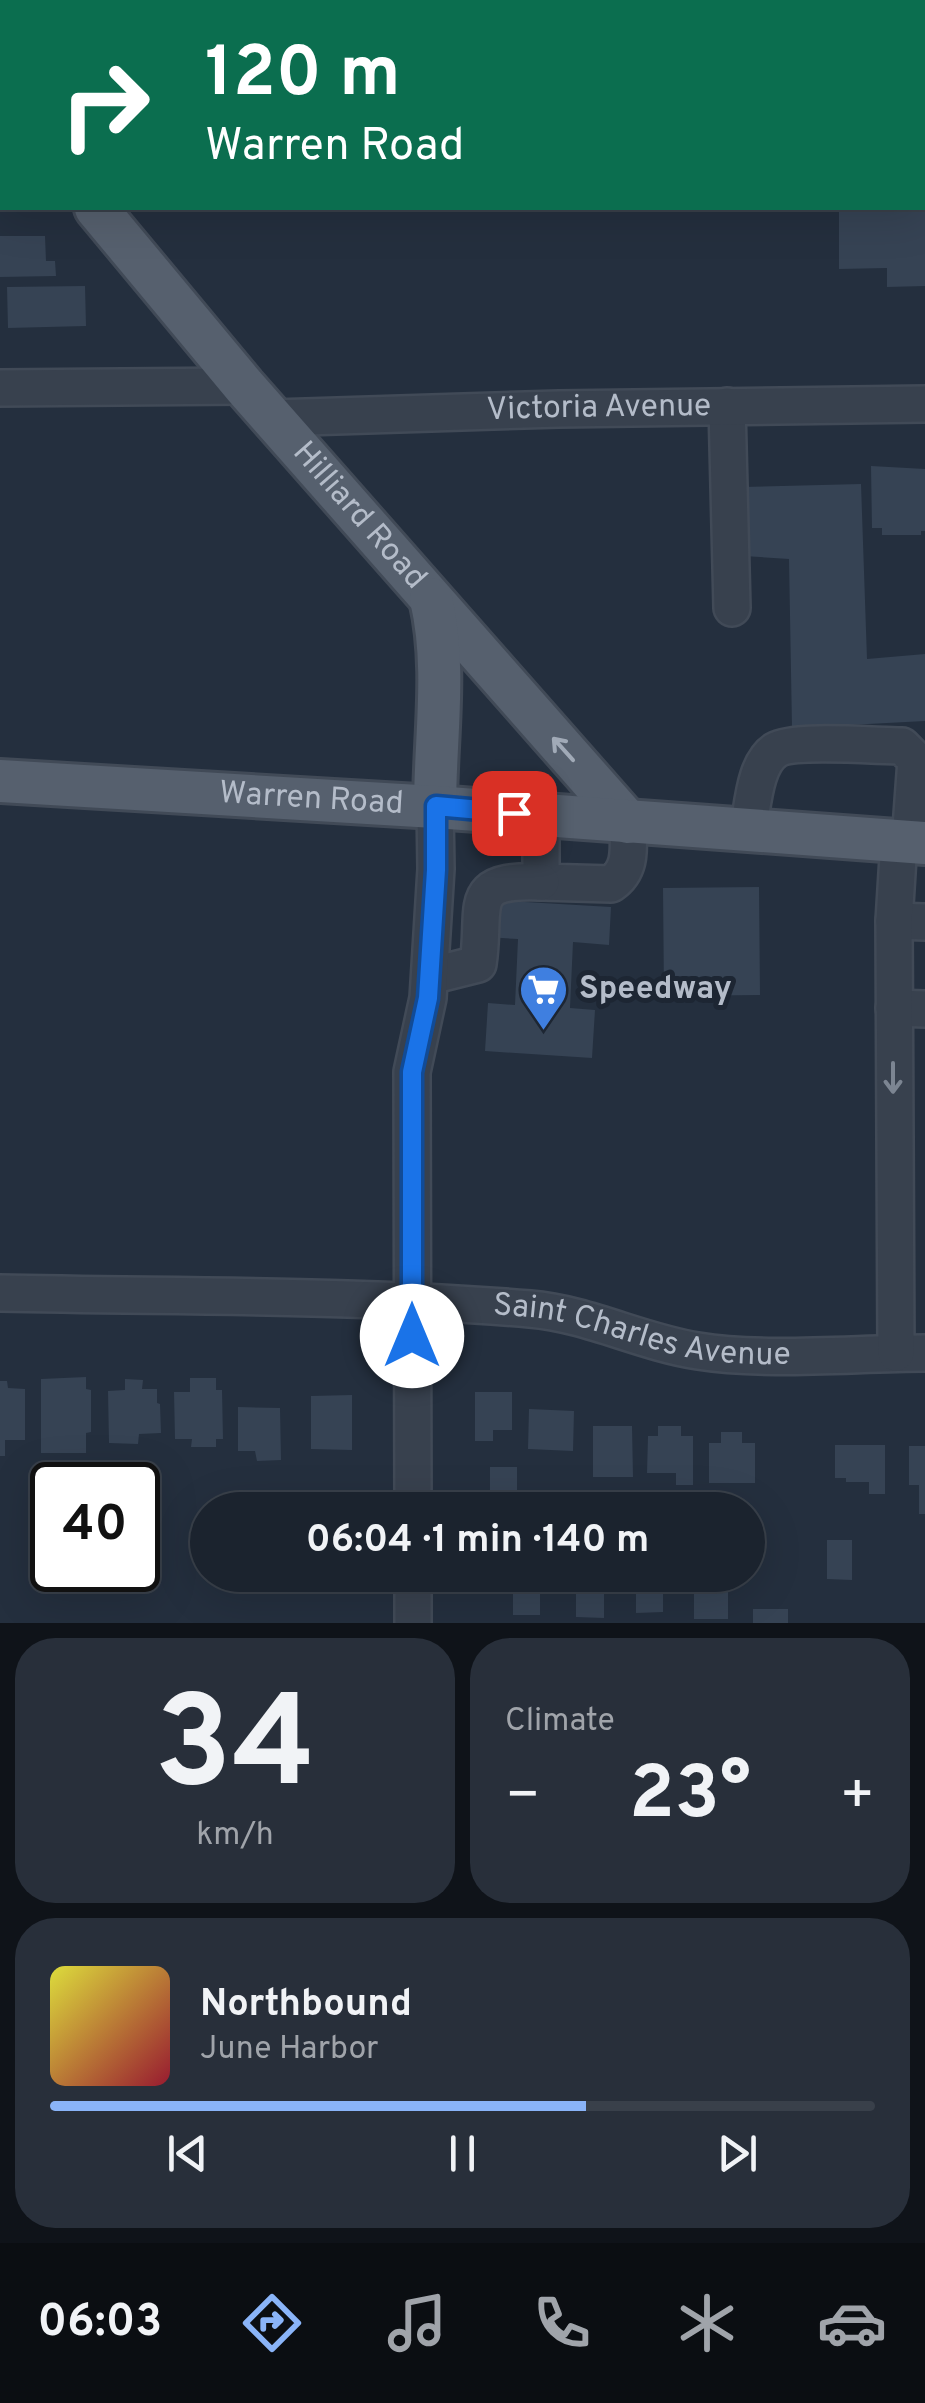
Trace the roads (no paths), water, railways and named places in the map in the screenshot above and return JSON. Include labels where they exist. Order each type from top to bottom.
[{"type":"main road","name":"Hilliard Road","points":[[98,210],[244,386],[628,822]]},
{"type":"main road","points":[[431,599],[440,662],[436,806]]},
{"type":"main road","name":"Warren Road","points":[[0,780],[436,806],[911,842]]},
{"type":"street","points":[[0,388],[244,386]]},
{"type":"street","name":"Victoria Avenue","points":[[274,418],[925,404]]},
{"type":"street","points":[[726,406],[732,608]]},
{"type":"street","points":[[748,830],[760,773],[774,751],[793,745],[902,746],[916,760],[909,921],[911,1353]]},
{"type":"street","points":[[413,1492],[412,1072],[430,976],[436,806]]},
{"type":"street","points":[[541,816],[541,882]]},
{"type":"street","points":[[430,976],[478,964],[483,898],[490,889],[509,881],[611,884],[621,877],[626,867],[628,822]]},
{"type":"street","name":"Saint Charles Avenue","points":[[0,1293],[412,1302],[560,1313],[655,1341],[726,1355],[911,1353]]},
{"type":"street","points":[[413,1592],[414,1623]]},
{"type":"place","name":"Speedway","points":[[544,1032]]}]
